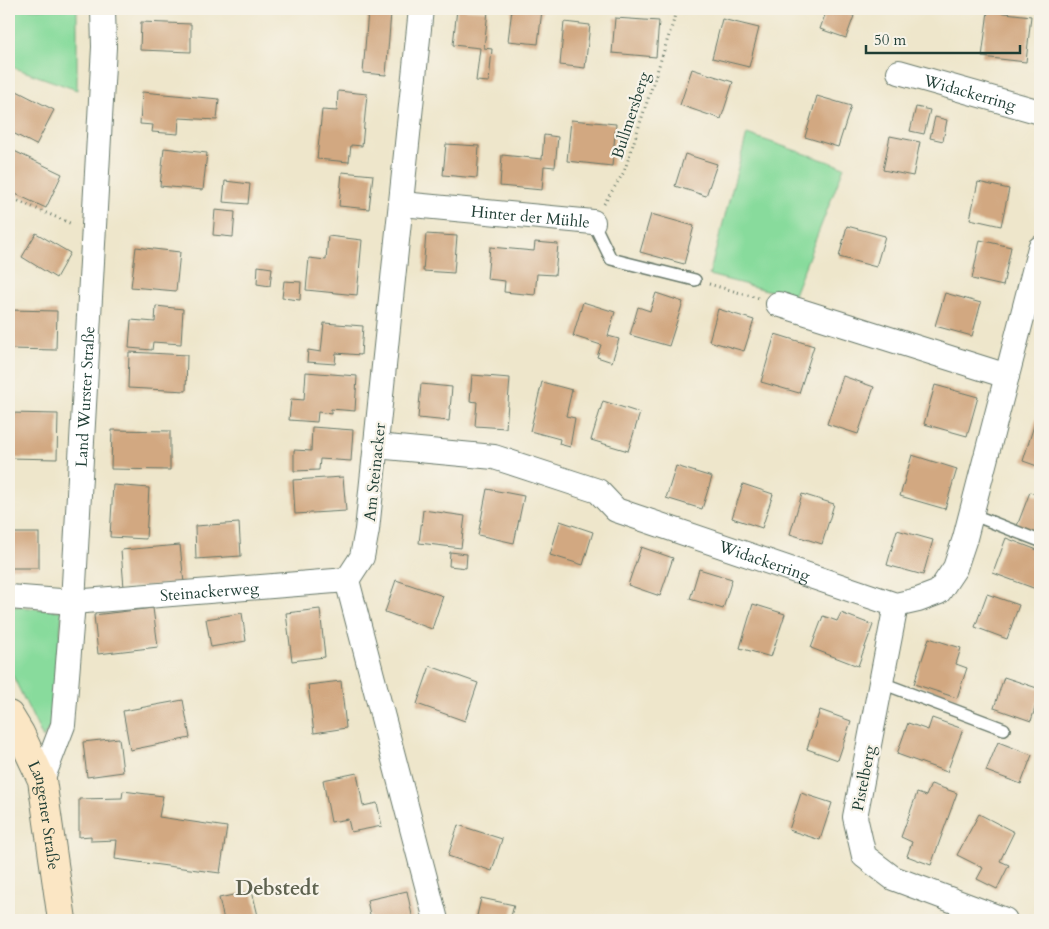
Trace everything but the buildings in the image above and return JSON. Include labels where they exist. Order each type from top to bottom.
[{"type":"main road","name":"Langener Straße","points":[[9,715],[20,733],[42,780],[62,920]]},
{"type":"street","name":"Land Wurster Straße","points":[[42,780],[63,725],[72,602],[104,47],[103,9]]},
{"type":"street","name":"Am Steinacker","points":[[347,580],[362,557],[367,530],[421,9]]},
{"type":"street","name":"Widackerring","points":[[899,72],[1040,112]]},
{"type":"street","name":"Hinter der Mühle","points":[[402,204],[593,222]]},
{"type":"street","points":[[896,605],[918,600],[939,592],[955,568],[965,538],[1040,248]]},
{"type":"street","points":[[778,304],[1007,376]]},
{"type":"street","name":"Widackerring","points":[[376,446],[494,457],[598,491],[616,510],[896,605]]},
{"type":"street","name":"Steinackerweg","points":[[9,597],[72,602],[347,580]]},
{"type":"street","points":[[347,580],[436,920]]},
{"type":"street","name":"Pistelberg","points":[[896,605],[856,817],[864,856],[893,878],[1005,920]]},
{"type":"lane","name":"Hinter der Mühle","points":[[593,222],[611,259],[695,280]]},
{"type":"lane","points":[[971,514],[1040,541]]},
{"type":"lane","points":[[881,685],[1001,731]]},
{"type":"path","name":"Bullmersberg","points":[[593,222],[624,172],[676,9]]},
{"type":"path","points":[[9,197],[93,234]]},
{"type":"path","points":[[695,280],[778,304]]},
{"type":"green space","points":[[9,9],[77,9],[77,90],[9,66]]},
{"type":"green space","points":[[747,134],[844,167],[793,297],[709,275]]},
{"type":"green space","points":[[9,606],[62,611],[54,720],[43,738],[9,668]]},
{"type":"district","name":"Debstedt","points":[[277,888]]}]
